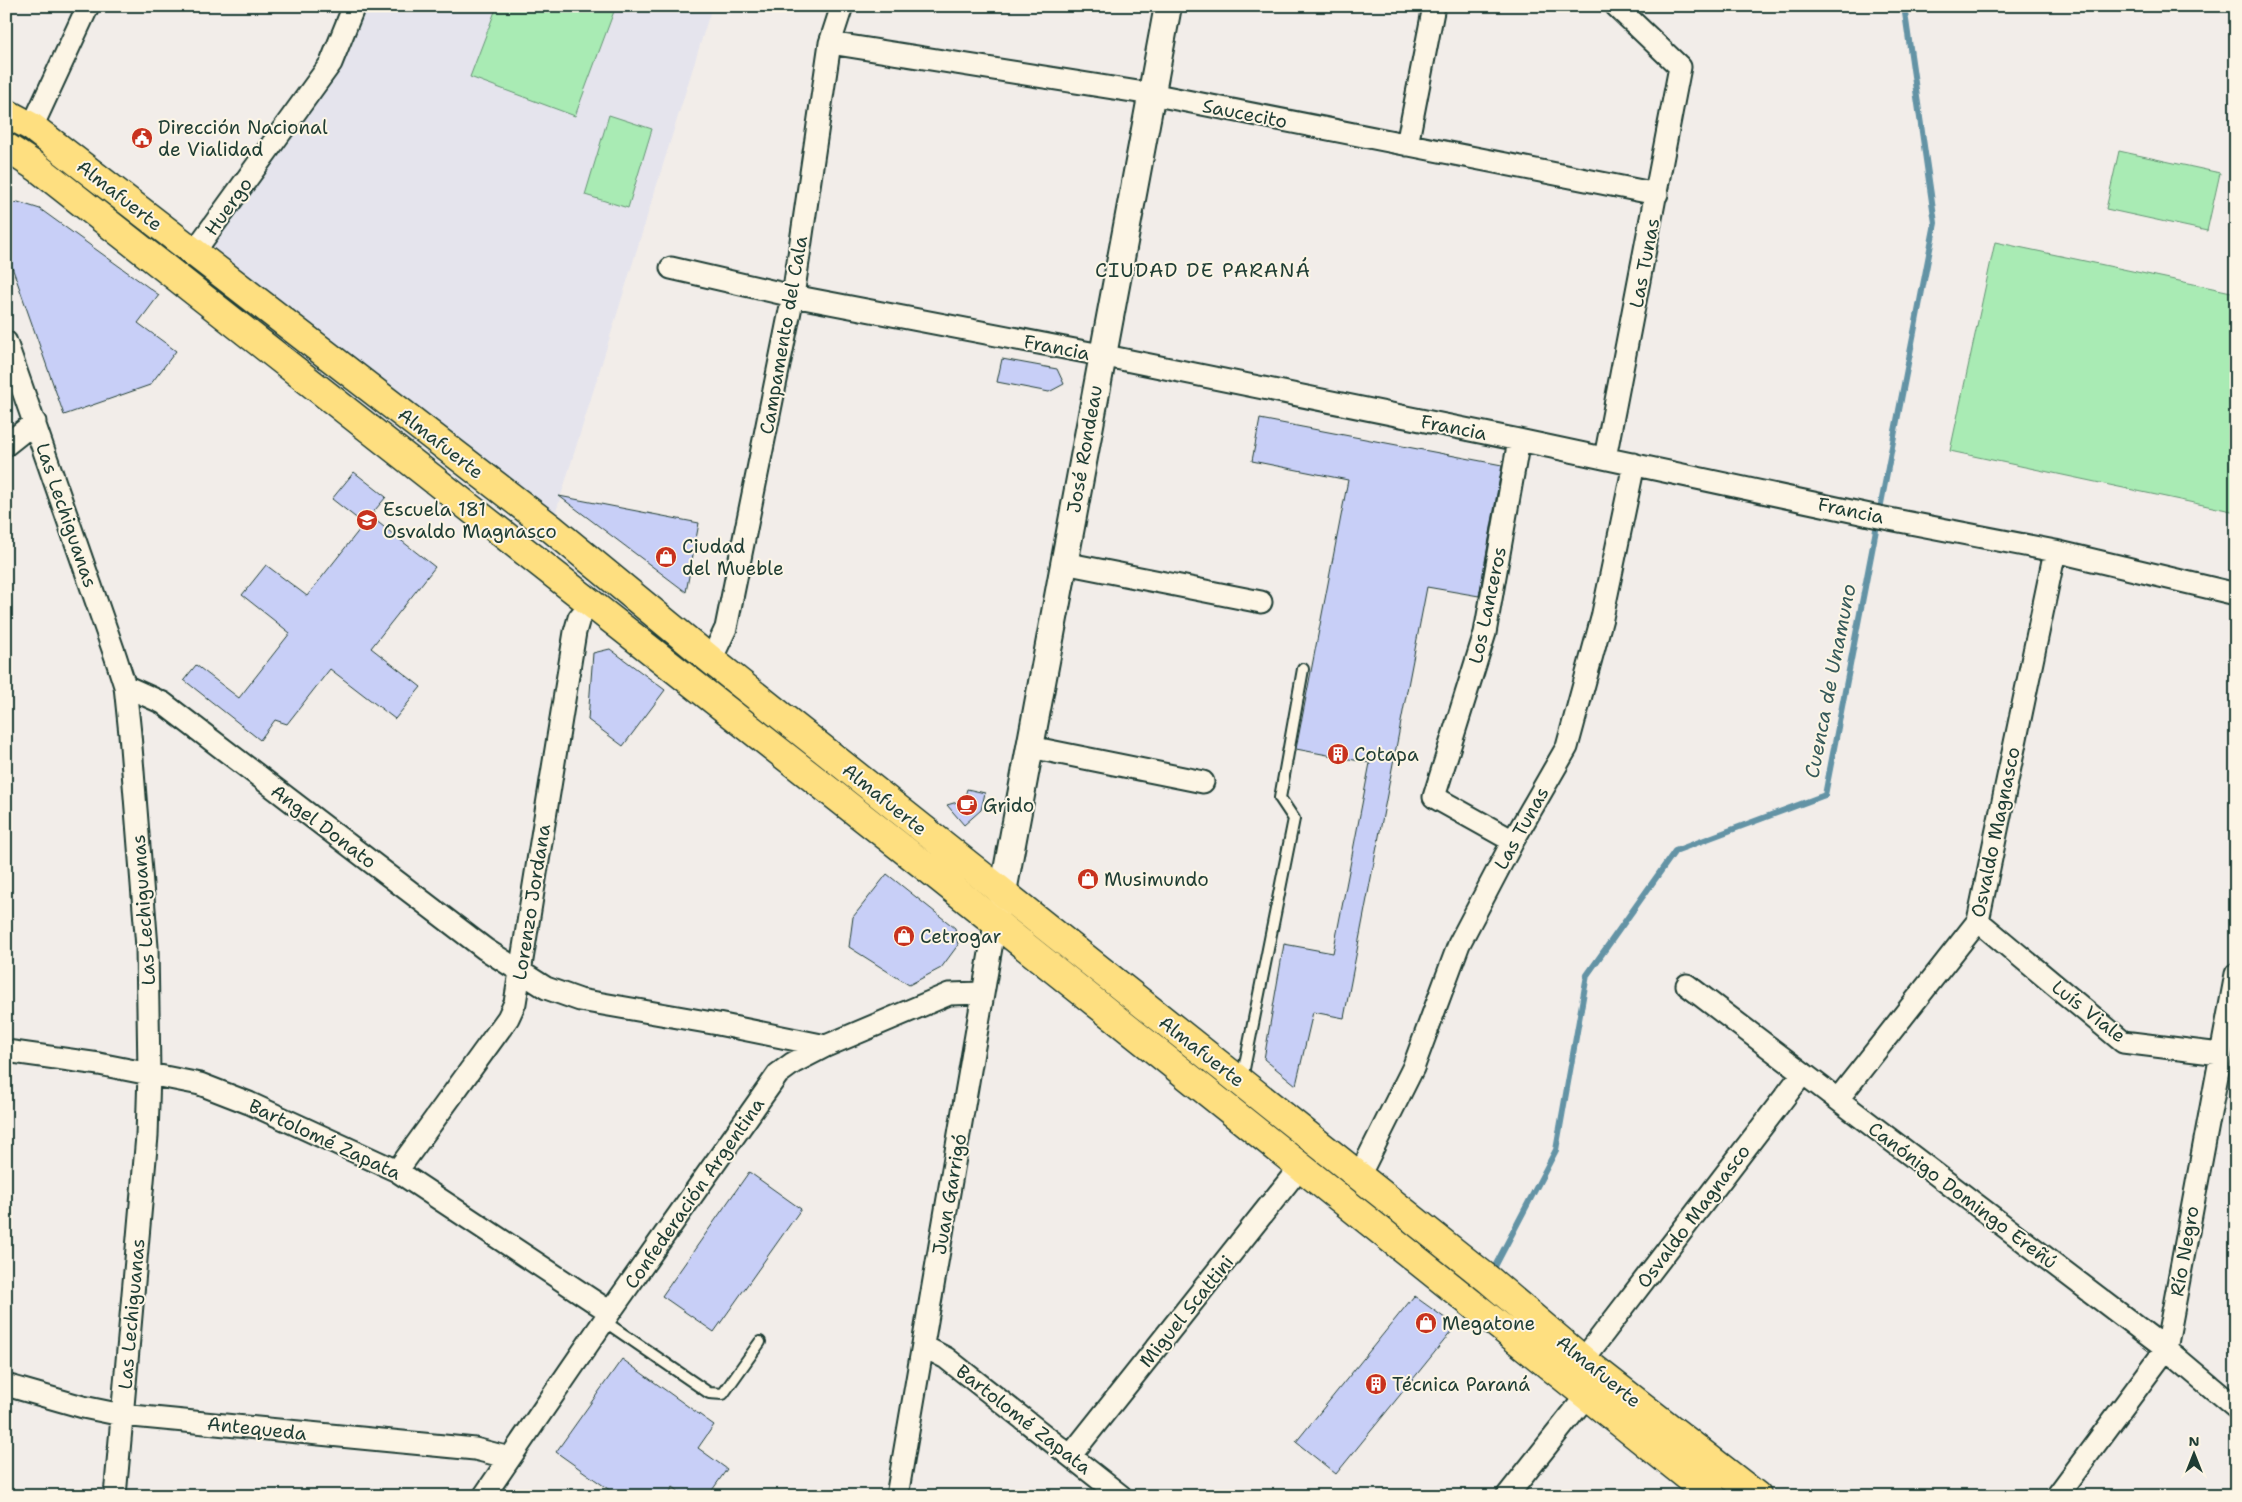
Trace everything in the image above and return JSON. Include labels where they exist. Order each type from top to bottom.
[{"type":"main road","name":"Almafuerte","points":[[6,113],[32,127],[551,528],[711,660],[1242,1082],[1488,1279],[1584,1360],[1757,1496]]},
{"type":"main road","name":"Almafuerte","points":[[6,146],[38,168],[592,603],[1712,1496]]},
{"type":"street","points":[[32,127],[88,6]]},
{"type":"street","name":"Huergo","points":[[194,252],[331,63],[354,6]]},
{"type":"street","name":"Campamento del Cala","points":[[711,660],[726,628],[792,296],[830,43],[842,6]]},
{"type":"street","name":"José Rondeau","points":[[1003,892],[1101,355],[1168,6]]},
{"type":"street","points":[[1407,145],[1434,6]]},
{"type":"street","name":"Las Tunas","points":[[1605,458],[1658,194],[1680,67],[1616,6]]},
{"type":"street","name":"Saucecito","points":[[830,43],[1152,94],[1658,194]]},
{"type":"street","name":"Francia","points":[[671,268],[792,296],[1101,355],[1519,440],[1879,517],[2055,551],[2236,594]]},
{"type":"street","name":"Las Lechiguanas","points":[[6,342],[125,686],[147,947],[150,1073],[147,1136],[114,1496]]},
{"type":"street","points":[[6,445],[35,422]]},
{"type":"street","name":"Los Lanceros","points":[[1513,841],[1434,797],[1485,633],[1519,440]]},
{"type":"street","name":"Las Tunas","points":[[1359,1176],[1413,1068],[1459,944],[1513,841],[1566,747],[1602,618],[1634,464]]},
{"type":"street","name":"Osvaldo Magnasco","points":[[1838,1099],[1978,921],[2055,551]]},
{"type":"street","points":[[1064,564],[1261,602]]},
{"type":"street","name":"Lorenzo Jordana","points":[[398,1171],[508,1018],[515,1003],[575,632],[579,618],[592,603]]},
{"type":"street","name":"Angel Donato","points":[[125,686],[147,694],[162,703],[485,949],[546,988],[580,1000],[727,1025],[826,1046]]},
{"type":"street","points":[[1030,747],[1203,782]]},
{"type":"street","name":"Juan Garrigó","points":[[897,1496],[995,924],[1003,892]]},
{"type":"street","name":"Luís Viale","points":[[1978,921],[2123,1042],[2220,1054]]},
{"type":"street","name":"Río Negro","points":[[2057,1496],[2166,1349],[2236,974]]},
{"type":"street","name":"Canónigo Domingo Ereñú","points":[[1688,985],[2166,1349],[2236,1408]]},
{"type":"street","name":"Confederación Argentina","points":[[484,1496],[778,1074],[793,1063],[826,1046],[949,994],[983,993]]},
{"type":"street","name":"Bartolomé Zapata","points":[[6,1051],[150,1073],[218,1090],[398,1171],[607,1317]]},
{"type":"street","name":"Osvaldo Magnasco","points":[[1584,1360],[1803,1073]]},
{"type":"street","name":"Miguel Scattini","points":[[1071,1455],[1300,1167]]},
{"type":"street","name":"Bartolomé Zapata","points":[[923,1346],[946,1358],[1121,1496]]},
{"type":"street","name":"Antequeda","points":[[6,1386],[83,1407],[122,1415],[475,1449],[510,1458]]},
{"type":"street","points":[[1507,1496],[1587,1395]]},
{"type":"lane","points":[[1242,1082],[1294,819],[1280,798],[1303,668]]},
{"type":"lane","points":[[607,1317],[709,1393],[723,1394],[760,1342]]},
{"type":"shaded area","points":[[354,6],[712,6],[551,528],[194,252],[331,63]]},
{"type":"green space","points":[[497,6],[616,6],[575,116],[470,77]]},
{"type":"green space","points":[[609,115],[652,129],[628,208],[585,195]]},
{"type":"green space","points":[[2119,151],[2220,173],[2207,231],[2106,209]]},
{"type":"green space","points":[[1995,242],[2236,293],[2236,512],[1950,451]]},
{"type":"building","points":[[18,202],[40,209],[159,295],[138,323],[176,351],[150,385],[64,415],[6,250],[6,206]]},
{"type":"building","points":[[1002,359],[1057,369],[1064,384],[1049,392],[997,382]]},
{"type":"building","name":"Cotapa","points":[[1260,419],[1502,465],[1479,596],[1427,587],[1344,1018],[1313,1012],[1296,1085],[1264,1059],[1284,944],[1333,953],[1370,763],[1296,749],[1348,480],[1252,461]]},
{"type":"building","points":[[354,472],[386,497],[370,516],[435,567],[371,648],[421,687],[395,719],[330,669],[287,724],[275,720],[260,740],[184,680],[196,665],[239,698],[290,633],[242,595],[266,565],[307,596],[364,524],[332,499]]},
{"type":"building","name":"Ciudad del Mueble","points":[[559,496],[699,523],[686,592]]},
{"type":"building","points":[[610,649],[665,690],[623,746],[588,720],[593,653]]},
{"type":"building","name":"Grido","points":[[967,789],[985,793],[981,810],[964,825],[947,805],[964,800]]},
{"type":"building","name":"Cetrogar","points":[[887,874],[955,928],[958,945],[941,968],[909,985],[849,947],[853,917]]},
{"type":"building","points":[[749,1172],[801,1209],[714,1332],[662,1296]]},
{"type":"building","name":"Técnica Paraná","points":[[1414,1296],[1456,1326],[1336,1474],[1296,1442]]},
{"type":"building","points":[[622,1359],[714,1425],[698,1448],[727,1469],[708,1496],[685,1496],[673,1487],[667,1496],[618,1496],[556,1452]]},
{"type":"waterway","name":"Cuenca de Unamuno","points":[[1491,1274],[1556,1150],[1587,975],[1675,851],[1825,795],[1935,223],[1904,6]]},
{"type":"place","name":"Dirección Nacional de Vialidad","points":[[142,138]]},
{"type":"place","name":"Escuela 181 Osvaldo Magnasco","points":[[367,520]]},
{"type":"place","name":"Ciudad del Mueble","points":[[666,557]]},
{"type":"place","name":"Cotapa","points":[[1338,754]]},
{"type":"place","name":"Grido","points":[[967,805]]},
{"type":"place","name":"Musimundo","points":[[1088,879]]},
{"type":"place","name":"Cetrogar","points":[[904,936]]},
{"type":"place","name":"Megatone","points":[[1426,1323]]},
{"type":"place","name":"Técnica Paraná","points":[[1376,1384]]},
{"type":"district","name":"CIUDAD DE PARANÁ","points":[[1203,270]]}]
